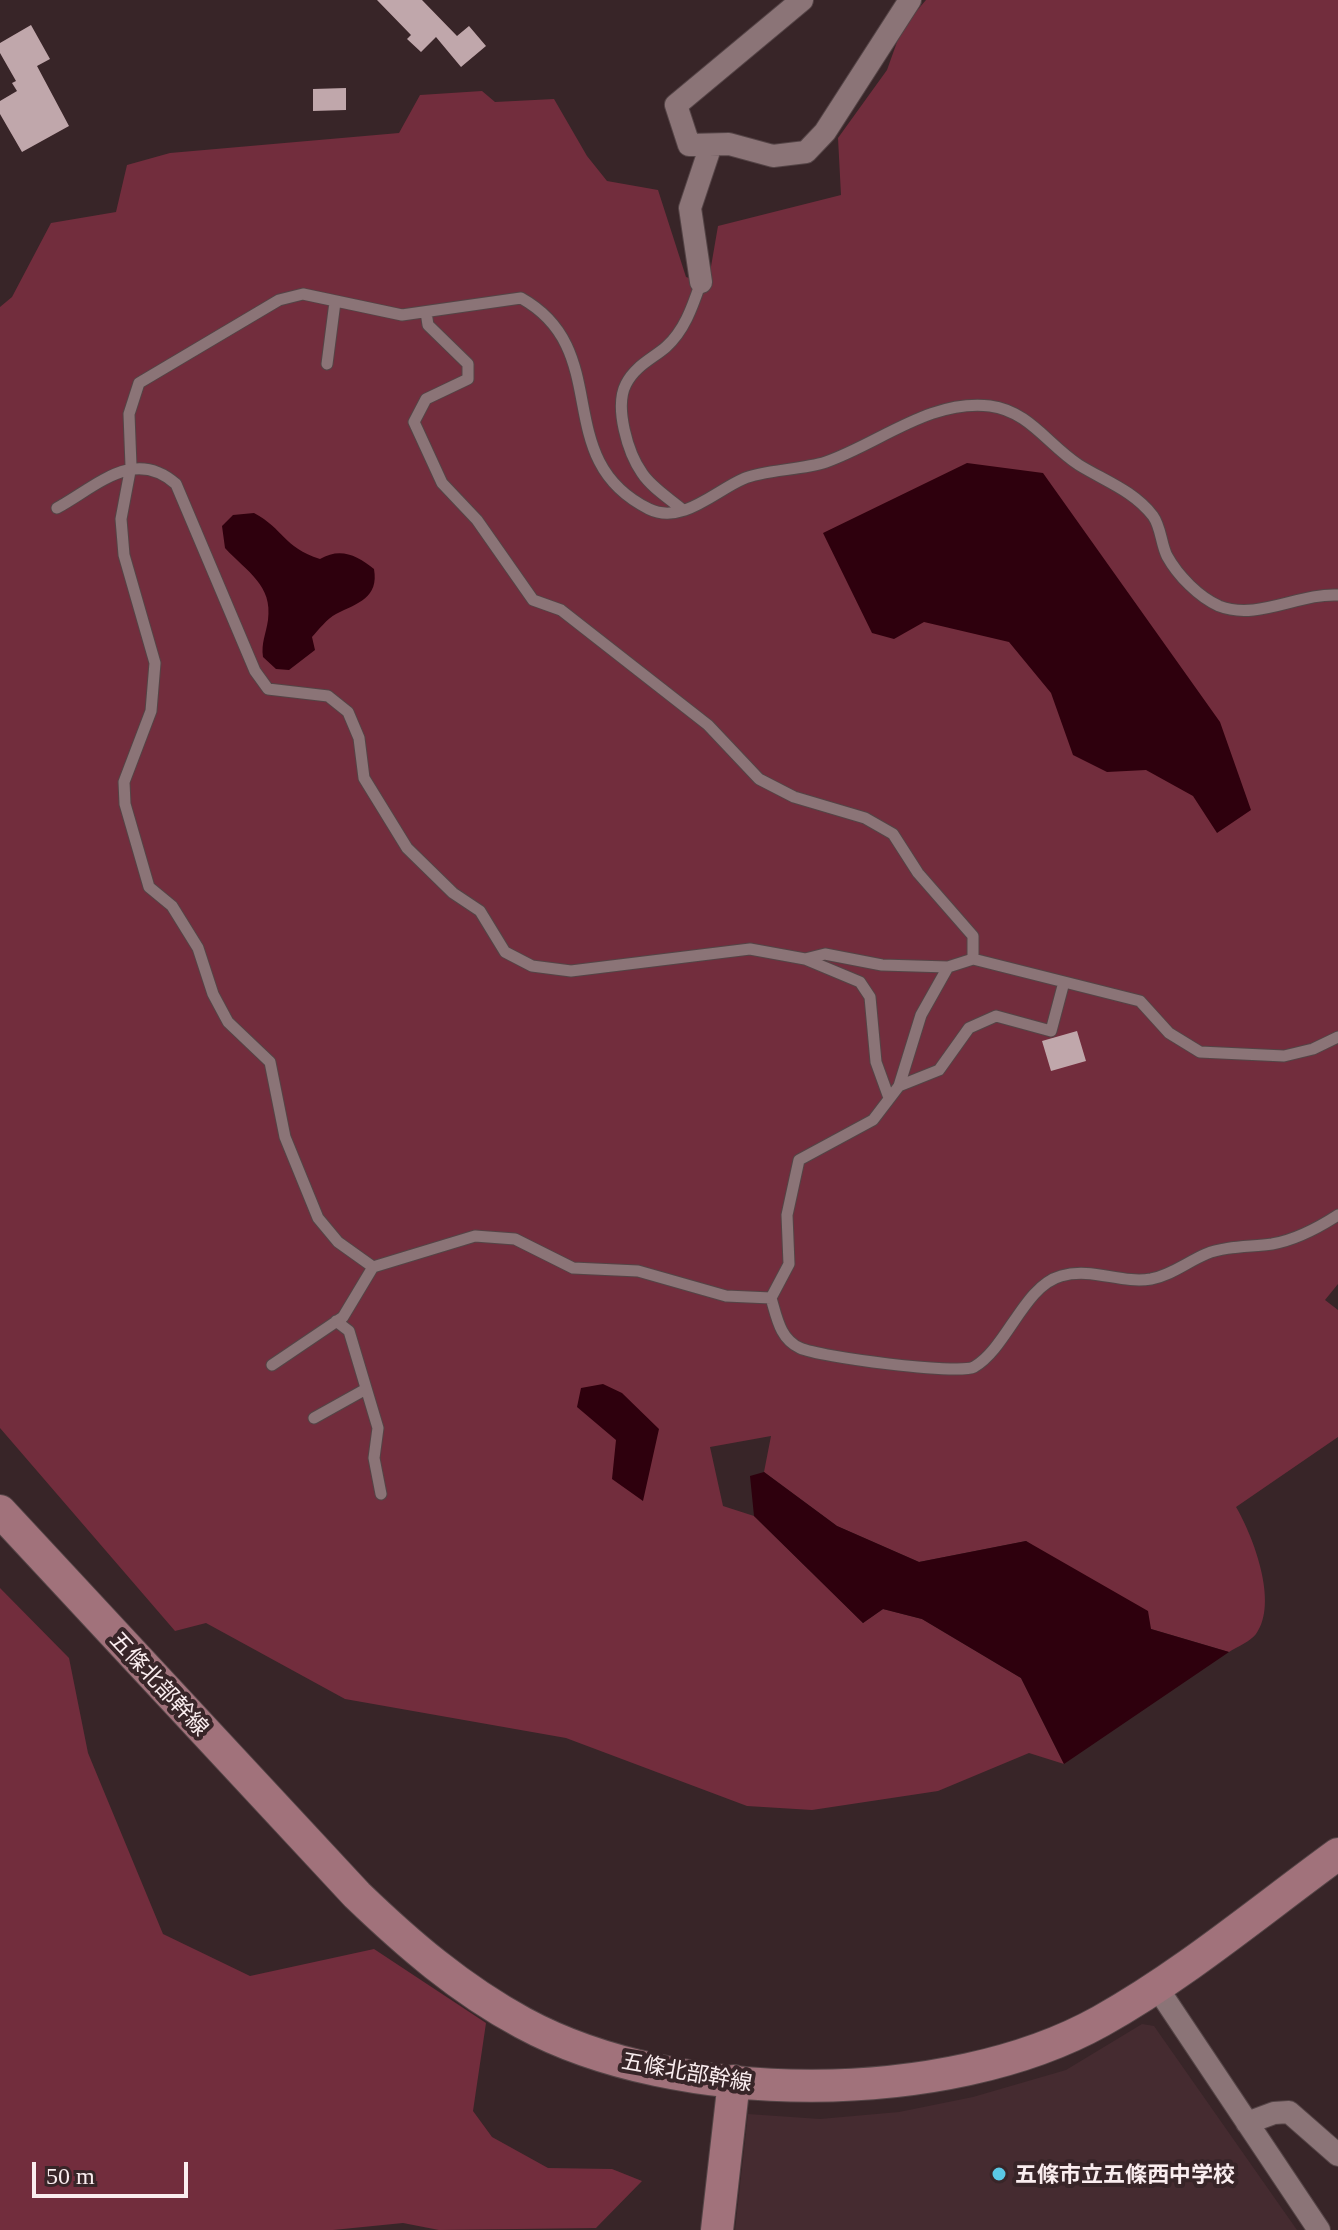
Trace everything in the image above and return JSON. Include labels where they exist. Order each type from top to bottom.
[{"type":"street","points":[[802,0],[676,105],[689,145],[729,144],[773,156],[806,152],[825,132],[910,0]]},
{"type":"street","points":[[701,282],[690,208],[711,145]]},
{"type":"street","name":"五條北部幹線","points":[[0,1511],[357,1895],[439,1968],[474,1995],[526,2025],[630,2064],[734,2081],[788,2086],[852,2084],[956,2070],[1051,2045],[1101,2021],[1156,1986],[1338,1854]]},
{"type":"street","points":[[1156,1986],[1319,2230]]},
{"type":"street","points":[[717,2230],[734,2081]]},
{"type":"street","points":[[1247,2123],[1274,2113],[1289,2112],[1338,2155]]},
{"type":"lane","points":[[683,510],[643,475],[631,454],[623,413],[625,386],[641,365],[668,345],[687,320],[701,282]]},
{"type":"lane","points":[[373,1267],[338,1242],[318,1218],[285,1137],[270,1062],[228,1022],[213,994],[198,948],[172,906],[149,887],[125,804],[124,782],[151,711],[155,663],[124,555],[121,519],[131,466],[129,414],[139,383],[279,300],[303,294],[402,315],[521,298],[554,321],[566,341],[576,369],[593,451],[609,479],[652,511],[670,514],[713,498],[745,477],[826,462],[938,411],[964,405],[993,406],[1026,418],[1079,464],[1113,480],[1154,517],[1167,556],[1179,573],[1195,590],[1219,606],[1240,610],[1319,594],[1338,595]]},
{"type":"lane","points":[[327,364],[335,302]]},
{"type":"lane","points":[[426,312],[428,325],[468,364],[468,379],[426,399],[414,422],[442,483],[477,520],[533,600],[561,610],[708,725],[759,779],[794,797],[865,818],[893,834],[918,873],[973,936],[973,959]]},
{"type":"lane","points":[[57,508],[131,466],[161,471],[176,484],[255,671],[268,689],[328,696],[348,712],[359,738],[364,778],[407,848],[453,893],[480,911],[505,952],[532,966],[571,971],[750,949],[805,959],[860,982],[870,997],[876,1062],[889,1098]]},
{"type":"lane","points":[[805,959],[825,954],[882,965],[948,967],[973,959],[1140,1001],[1169,1033],[1200,1052],[1284,1056],[1313,1049],[1338,1037]]},
{"type":"lane","points":[[948,967],[921,1015],[899,1086],[873,1120],[799,1160],[787,1215],[789,1264],[771,1298],[782,1333],[801,1349],[939,1371],[972,1369],[985,1358],[1041,1288],[1058,1276],[1085,1272],[1148,1280],[1171,1274],[1208,1253],[1277,1243],[1319,1228],[1338,1215]]},
{"type":"lane","points":[[899,1086],[939,1070],[969,1028],[996,1016],[1051,1031],[1064,982]]},
{"type":"lane","points":[[272,1365],[343,1317],[373,1267],[475,1236],[515,1239],[573,1268],[638,1271],[726,1296],[771,1298]]},
{"type":"lane","points":[[336,1321],[349,1331],[378,1428],[374,1458],[381,1494]]},
{"type":"lane","points":[[314,1418],[366,1389]]},
{"type":"shaded area","points":[[926,0],[1338,0],[1338,1284],[1325,1300],[1338,1310],[1338,1437],[1236,1507],[1256,1552],[1265,1605],[1256,1634],[1229,1652],[1151,1629],[1026,1541],[919,1562],[837,1526],[764,1472],[771,1436],[710,1447],[723,1506],[754,1516],[863,1623],[883,1609],[922,1619],[1021,1678],[1064,1764],[1029,1753],[938,1791],[812,1810],[747,1806],[566,1738],[345,1699],[206,1623],[175,1631],[0,1428],[0,307],[12,297],[51,223],[116,212],[127,165],[170,153],[399,133],[420,95],[482,91],[495,102],[554,99],[587,156],[607,181],[658,190],[686,277],[708,284],[718,226],[841,195],[838,138],[887,70],[902,28]]},
{"type":"shaded area","points":[[967,463],[1043,473],[1220,722],[1251,810],[1217,833],[1193,796],[1146,770],[1107,772],[1073,755],[1051,693],[1009,642],[924,622],[894,639],[872,633],[823,533]]},
{"type":"shaded area","points":[[254,513],[308,554],[320,559],[327,555],[348,554],[374,569],[375,579],[370,593],[359,603],[326,621],[312,637],[315,650],[289,670],[276,669],[263,657],[268,620],[266,597],[257,580],[225,548],[222,526],[233,515]]},
{"type":"shaded area","points":[[603,1384],[622,1393],[659,1429],[643,1501],[612,1479],[616,1440],[577,1407],[581,1388]]},
{"type":"shaded area","points":[[764,1472],[837,1526],[919,1562],[1026,1541],[1148,1611],[1151,1629],[1229,1652],[1064,1764],[1021,1678],[922,1619],[883,1609],[863,1623],[754,1516],[750,1476]]},
{"type":"shaded area","points":[[0,1588],[69,1658],[88,1753],[163,1934],[250,1976],[374,1949],[486,2023],[473,2111],[492,2137],[548,2168],[612,2169],[642,2181],[596,2228],[439,2230],[403,2223],[333,2230],[0,2230]]},
{"type":"shaded area","name":"五條市立五條西中学校","points":[[1142,2024],[1154,2026],[1297,2230],[735,2230],[748,2114],[820,2119],[899,2112],[973,2097],[1066,2070]]},
{"type":"building","points":[[377,0],[422,0],[457,36],[469,26],[486,46],[461,67],[436,37],[421,52],[407,39],[411,35]]},
{"type":"building","points":[[31,25],[50,59],[37,66],[69,126],[22,152],[0,114],[0,101],[17,91],[12,83],[16,81],[0,53],[0,43]]},
{"type":"building","points":[[346,88],[346,110],[313,111],[313,89]]},
{"type":"building","points":[[1077,1031],[1086,1061],[1051,1071],[1042,1041]]},
{"type":"place","name":"五條市立五條西中学校","points":[[999,2174]]}]
